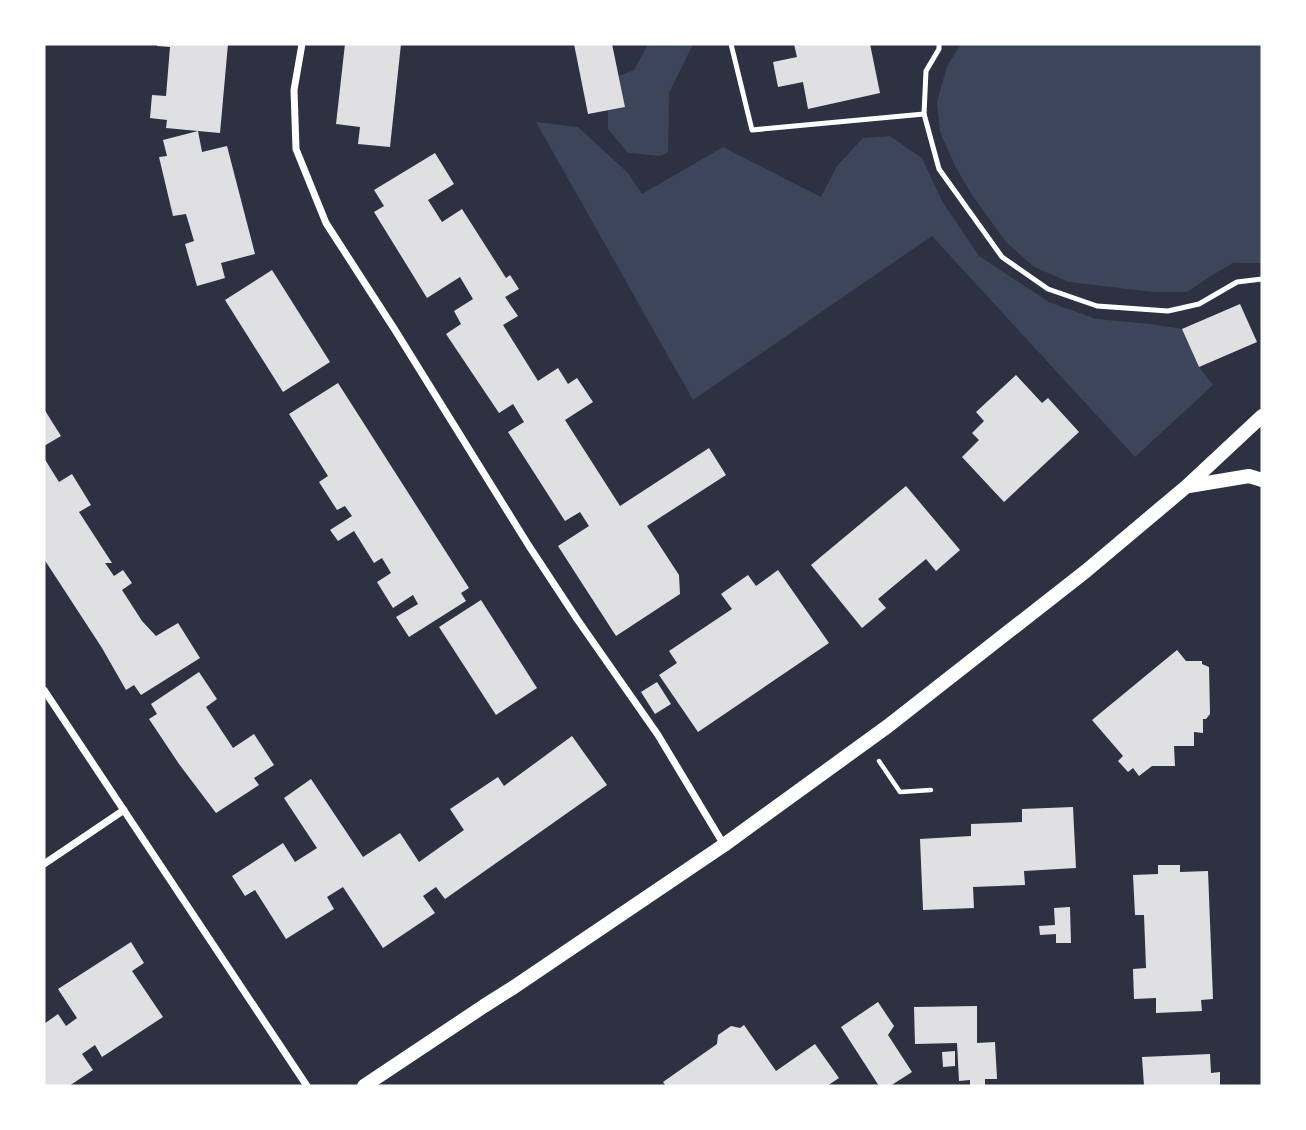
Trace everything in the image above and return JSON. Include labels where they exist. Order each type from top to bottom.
[{"type":"main road","points":[[364,1086],[724,845],[888,726],[1086,570],[1187,486],[1262,416]]},
{"type":"main road","points":[[1187,486],[1249,476],[1262,480]]},
{"type":"street","points":[[302,44],[293,90],[296,149],[326,223],[576,619],[658,735],[724,845]]},
{"type":"street","points":[[44,690],[307,1086]]},
{"type":"street","points":[[44,864],[124,810]]},
{"type":"lane","points":[[731,44],[751,131],[924,114]]},
{"type":"lane","points":[[939,44],[939,49],[926,71],[924,114],[939,169],[1002,257],[1048,289],[1097,306],[1168,311],[1199,303],[1237,282],[1262,279]]},
{"type":"path","points":[[866,742],[900,792],[931,789]]},
{"type":"shaded area","points":[[648,44],[693,44],[669,93],[668,152],[661,156],[628,153],[608,129],[608,110],[625,106],[619,76],[634,70]]},
{"type":"shaded area","points":[[961,44],[1262,44],[1262,263],[1233,263],[1187,292],[1153,292],[1069,282],[1034,267],[1006,242],[972,195],[940,132],[937,102],[947,66]]},
{"type":"shaded area","points":[[536,122],[578,127],[628,173],[642,194],[723,147],[821,197],[837,166],[863,138],[890,136],[922,158],[942,201],[979,256],[1049,302],[1096,319],[1182,329],[1199,367],[1213,385],[1135,457],[932,236],[693,400]]},
{"type":"building","points":[[157,44],[228,44],[220,133],[166,128],[167,120],[150,118],[152,95],[166,96],[170,47]]},
{"type":"building","points":[[345,44],[401,44],[390,147],[358,144],[360,127],[336,124]]},
{"type":"building","points":[[574,44],[612,44],[625,107],[588,114]]},
{"type":"building","points":[[794,44],[870,44],[880,93],[808,109],[803,82],[778,87],[773,62],[797,57]]},
{"type":"building","points":[[198,131],[202,152],[227,146],[255,254],[221,263],[225,278],[197,286],[185,244],[194,241],[186,214],[173,216],[159,157],[167,156],[163,140]]},
{"type":"building","points":[[435,153],[454,184],[428,200],[442,222],[462,209],[506,278],[510,275],[519,289],[505,297],[518,316],[503,325],[538,381],[558,368],[568,384],[577,378],[593,402],[565,420],[620,506],[709,448],[726,475],[647,526],[679,575],[680,594],[616,636],[558,546],[589,526],[580,512],[565,521],[508,432],[524,422],[513,404],[499,413],[446,334],[461,324],[454,311],[473,299],[460,277],[427,298],[374,212],[384,206],[374,190]]},
{"type":"building","points":[[272,270],[330,362],[283,392],[225,300]]},
{"type":"building","points":[[1240,304],[1257,342],[1199,367],[1182,329]]},
{"type":"building","points":[[1016,375],[1042,403],[1048,398],[1079,432],[1004,502],[962,457],[979,440],[972,433],[984,421],[976,412]]},
{"type":"building","points":[[338,383],[469,588],[461,593],[466,601],[409,637],[396,617],[418,604],[413,595],[393,608],[377,582],[391,573],[382,558],[374,563],[354,531],[338,541],[330,530],[352,516],[345,506],[337,510],[319,482],[328,476],[289,414]]},
{"type":"building","points":[[44,409],[61,436],[44,446]]},
{"type":"building","points":[[44,458],[59,482],[72,474],[91,505],[79,512],[112,563],[105,563],[114,576],[123,570],[132,583],[122,590],[142,621],[156,636],[178,623],[200,658],[141,695],[134,685],[126,690],[44,559]]},
{"type":"building","points":[[906,486],[960,550],[936,571],[926,559],[878,599],[886,608],[862,628],[811,565]]},
{"type":"building","points":[[778,570],[829,643],[698,732],[659,675],[677,663],[669,651],[732,609],[721,594],[748,575],[756,586]]},
{"type":"building","points":[[481,600],[537,688],[496,715],[439,627]]},
{"type":"building","points":[[1177,650],[1186,661],[1202,661],[1202,664],[1209,667],[1210,714],[1203,719],[1203,733],[1194,732],[1194,746],[1174,746],[1175,766],[1152,766],[1139,776],[1133,768],[1128,772],[1118,761],[1123,756],[1092,720]]},
{"type":"building","points":[[199,672],[217,699],[206,707],[233,748],[254,734],[274,765],[254,778],[259,785],[216,813],[149,719],[157,714],[151,704]]},
{"type":"building","points":[[657,682],[671,704],[655,714],[641,692]]},
{"type":"building","points":[[572,736],[607,785],[445,899],[436,887],[423,896],[435,913],[383,948],[343,887],[327,897],[334,909],[286,939],[255,890],[245,896],[232,876],[283,843],[295,862],[317,848],[284,798],[311,779],[363,857],[400,833],[419,862],[464,830],[450,809],[498,777],[504,786]]},
{"type":"building","points":[[1073,807],[1076,868],[1024,871],[1025,885],[973,887],[974,908],[923,910],[920,839],[971,836],[971,824],[1022,822],[1022,809]]},
{"type":"building","points":[[1158,865],[1180,865],[1180,872],[1208,871],[1213,999],[1201,1000],[1202,1011],[1156,1013],[1156,998],[1134,999],[1133,969],[1146,968],[1144,915],[1135,915],[1133,875],[1158,874]]},
{"type":"building","points":[[1070,907],[1071,943],[1056,943],[1056,934],[1040,935],[1039,926],[1055,925],[1054,908]]},
{"type":"building","points":[[131,942],[144,963],[132,971],[163,1017],[102,1057],[95,1045],[82,1054],[93,1070],[69,1086],[44,1086],[44,1024],[58,1014],[66,1026],[77,1018],[58,989]]},
{"type":"building","points":[[878,1002],[894,1026],[888,1035],[912,1072],[890,1086],[879,1086],[841,1027]]},
{"type":"building","points":[[977,1006],[977,1043],[995,1042],[997,1079],[985,1079],[985,1086],[970,1086],[970,1080],[959,1081],[957,1043],[915,1044],[914,1007]]},
{"type":"building","points":[[744,1025],[776,1071],[815,1044],[839,1078],[827,1086],[666,1086],[663,1082],[717,1044],[718,1035],[731,1026],[740,1028]]},
{"type":"building","points":[[955,1051],[955,1066],[943,1067],[942,1052]]},
{"type":"building","points":[[1210,1054],[1211,1073],[1220,1072],[1220,1086],[1144,1086],[1142,1057]]}]
